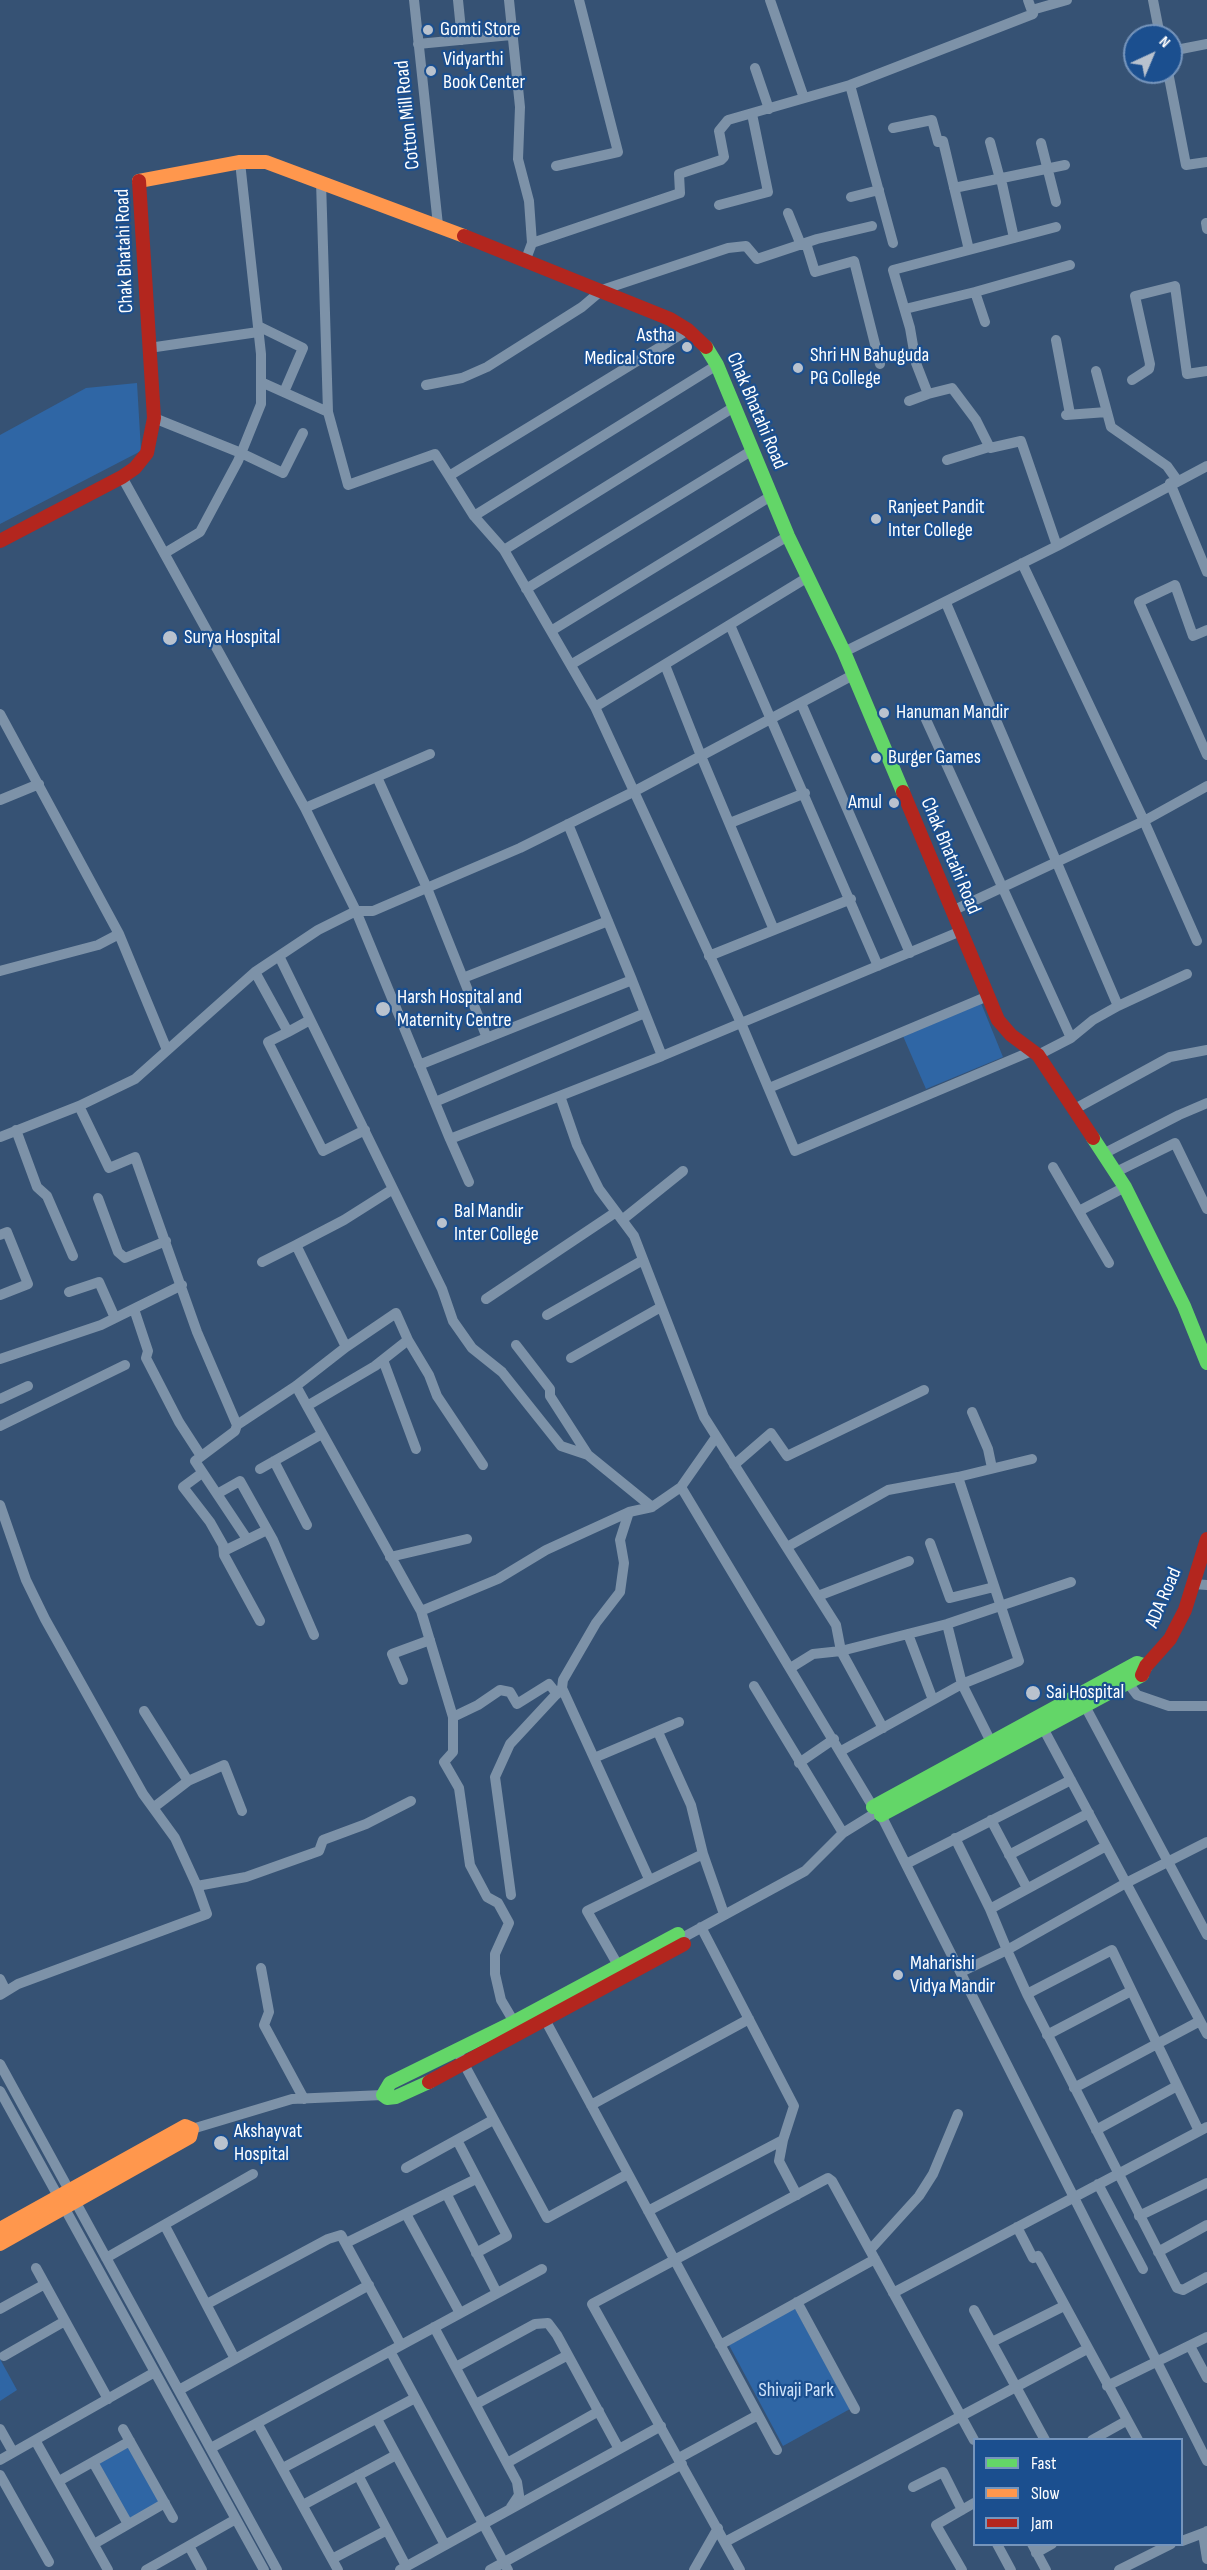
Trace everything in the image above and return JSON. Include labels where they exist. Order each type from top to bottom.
[{"type":"street","name":"Cotton Mill Road","points":[[414,0],[438,225]]},
{"type":"street","points":[[458,0],[462,40]]},
{"type":"street","points":[[510,0],[511,35],[519,107],[518,159],[529,201],[532,243],[526,259]]},
{"type":"street","points":[[556,166],[618,152],[579,0]]},
{"type":"street","points":[[770,0],[804,98]]},
{"type":"street","points":[[532,243],[676,195],[681,189],[679,174],[724,157],[719,136],[721,126],[728,120],[850,85],[1033,14],[1030,5],[1067,0]]},
{"type":"street","points":[[1153,0],[1158,24]]},
{"type":"street","points":[[418,44],[511,35]]},
{"type":"street","points":[[1183,49],[1207,44]]},
{"type":"street","points":[[754,68],[769,109]]},
{"type":"street","points":[[1170,84],[1186,165],[1207,162]]},
{"type":"street","points":[[850,85],[893,243]]},
{"type":"street","points":[[719,205],[768,192],[752,114]]},
{"type":"street","points":[[893,128],[932,120],[938,142],[943,141],[969,250]]},
{"type":"street","points":[[990,142],[1014,238]]},
{"type":"street","points":[[1041,143],[1056,201]]},
{"type":"street","points":[[165,553],[200,532],[241,453],[261,404],[258,329],[240,162]]},
{"type":"street","name":"Chak Bhatahi Road","points":[[0,540],[122,477],[135,468],[147,453],[154,418],[139,181],[240,162],[267,162],[526,259],[602,290],[688,330],[704,343],[717,365],[751,452],[788,536],[844,652],[998,1020],[1011,1035],[1035,1053],[1105,1153],[1125,1186],[1184,1306],[1207,1363]]},
{"type":"street","points":[[954,188],[1065,165]]},
{"type":"street","points":[[321,181],[328,412],[348,485],[435,454],[474,516],[504,550],[595,706],[741,1023],[795,1151],[1071,1038],[1093,1020],[1118,1006],[1187,974]]},
{"type":"street","points":[[851,197],[879,190]]},
{"type":"street","points":[[788,213],[815,272],[854,261],[880,364]]},
{"type":"street","points":[[426,385],[462,378],[487,367],[582,308],[602,290],[728,248],[746,246],[757,259],[872,226]]},
{"type":"street","points":[[928,394],[916,363],[905,309],[893,270],[1056,227]]},
{"type":"street","points":[[905,309],[1070,265]]},
{"type":"street","points":[[1132,380],[1149,369],[1150,364],[1135,296],[1175,286],[1187,375],[1207,371]]},
{"type":"street","points":[[975,292],[985,322]]},
{"type":"street","points":[[148,348],[258,329],[303,348],[284,392]]},
{"type":"street","points":[[449,476],[688,330]]},
{"type":"street","points":[[1056,340],[1067,415],[1107,412]]},
{"type":"street","points":[[474,516],[717,365]]},
{"type":"street","points":[[1096,371],[1111,427],[1167,466],[1207,572]]},
{"type":"street","points":[[261,382],[328,412]]},
{"type":"street","points":[[909,401],[952,388],[976,420],[989,447]]},
{"type":"street","points":[[504,550],[734,407]]},
{"type":"street","points":[[154,418],[241,453],[283,473],[303,433]]},
{"type":"street","points":[[947,460],[989,447],[1021,441],[1057,546]]},
{"type":"street","points":[[526,589],[751,452]]},
{"type":"street","points":[[844,652],[1057,546],[1207,465]]},
{"type":"street","points":[[122,477],[305,808],[356,911],[469,1182]]},
{"type":"street","points":[[551,631],[771,496]]},
{"type":"street","points":[[572,664],[788,536]]},
{"type":"street","points":[[1022,563],[1144,821],[1197,941]]},
{"type":"street","points":[[595,706],[808,578]]},
{"type":"street","points":[[1207,630],[1193,636],[1175,585],[1139,602],[1207,755]]},
{"type":"street","points":[[946,603],[1055,863],[1118,1006]]},
{"type":"street","points":[[730,625],[805,793],[878,966]]},
{"type":"street","points":[[665,664],[774,930]]},
{"type":"street","points":[[0,1137],[80,1106],[135,1079],[255,972],[318,930],[356,911],[373,911],[520,848],[635,791],[853,675]]},
{"type":"street","points":[[801,703],[910,952]]},
{"type":"street","points":[[923,713],[1001,889],[1071,1038]]},
{"type":"street","points":[[0,714],[119,934],[167,1050]]},
{"type":"street","points":[[305,808],[430,754]]},
{"type":"street","points":[[377,777],[427,888],[487,1038]]},
{"type":"street","points":[[0,800],[39,784]]},
{"type":"street","points":[[952,911],[1144,821],[1207,786]]},
{"type":"street","points":[[730,824],[805,793]]},
{"type":"street","points":[[568,824],[662,1056]]},
{"type":"street","points":[[709,956],[851,899]]},
{"type":"street","points":[[463,978],[608,921]]},
{"type":"street","points":[[450,1140],[662,1056],[961,932]]},
{"type":"street","points":[[0,971],[98,945],[119,934]]},
{"type":"street","points":[[279,956],[442,1289],[453,1321],[472,1348],[502,1372],[561,1446],[588,1455]]},
{"type":"street","points":[[255,972],[288,1032]]},
{"type":"street","points":[[419,1065],[632,980]]},
{"type":"street","points":[[769,1088],[988,996]]},
{"type":"street","points":[[435,1102],[645,1013]]},
{"type":"street","points":[[310,1020],[268,1042],[323,1151],[365,1130]]},
{"type":"street","points":[[1073,1110],[1170,1057],[1207,1050]]},
{"type":"street","points":[[560,1096],[577,1144],[599,1190],[634,1236],[704,1417],[836,1625],[841,1651],[884,1728]]},
{"type":"street","points":[[1105,1153],[1207,1103]]},
{"type":"street","points":[[80,1106],[109,1168],[135,1157],[197,1332],[237,1425]]},
{"type":"street","points":[[16,1130],[37,1187],[47,1196],[73,1256]]},
{"type":"street","points":[[1116,1172],[1175,1143],[1207,1209]]},
{"type":"street","points":[[1053,1167],[1108,1263]]},
{"type":"street","points":[[486,1299],[620,1216],[683,1171]]},
{"type":"street","points":[[1078,1211],[1125,1186]]},
{"type":"street","points":[[262,1262],[344,1220],[393,1189]]},
{"type":"street","points":[[98,1198],[118,1251],[125,1258],[166,1241]]},
{"type":"street","points":[[0,1235],[7,1232],[28,1284],[0,1295]]},
{"type":"street","points":[[296,1245],[346,1347]]},
{"type":"street","points":[[547,1315],[643,1260]]},
{"type":"street","points":[[69,1292],[99,1282],[115,1318]]},
{"type":"street","points":[[0,1359],[115,1318],[182,1285]]},
{"type":"street","points":[[572,1358],[662,1307]]},
{"type":"street","points":[[134,1309],[148,1351],[146,1358],[179,1422],[201,1456]]},
{"type":"street","points":[[247,1539],[195,1461],[235,1431],[237,1425],[296,1386],[346,1347],[396,1313],[408,1340],[429,1375],[437,1396],[483,1465]]},
{"type":"street","points":[[307,1406],[383,1360],[408,1340]]},
{"type":"street","points":[[516,1346],[550,1389],[550,1396],[588,1455],[652,1507]]},
{"type":"street","points":[[383,1360],[416,1449]]},
{"type":"street","points":[[0,1426],[125,1365]]},
{"type":"street","points":[[0,1399],[28,1386]]},
{"type":"street","points":[[296,1386],[421,1611],[453,1718],[453,1752],[444,1761],[459,1788],[470,1865],[487,1897],[498,1903],[509,1923],[495,1954],[495,1974],[501,2000],[514,2022]]},
{"type":"street","points":[[734,1465],[771,1433],[787,1456],[924,1390]]},
{"type":"street","points":[[972,1412],[988,1449],[992,1468]]},
{"type":"street","points":[[260,1469],[322,1434]]},
{"type":"street","points":[[421,1611],[498,1579],[546,1550],[629,1512],[652,1507],[681,1487],[716,1437]]},
{"type":"street","points":[[787,1547],[888,1490],[958,1477],[1032,1459]]},
{"type":"street","points":[[274,1461],[307,1525]]},
{"type":"street","points":[[202,1473],[183,1487],[210,1522],[260,1621]]},
{"type":"street","points":[[841,1751],[962,1684],[1019,1660],[958,1477]]},
{"type":"street","points":[[217,1494],[240,1481],[267,1530],[314,1635]]},
{"type":"street","points":[[681,1487],[792,1667],[906,1864],[1206,2454]]},
{"type":"street","points":[[0,1505],[26,1580],[45,1619],[137,1784],[175,1838],[207,1914],[18,1984],[3,1993],[0,1979]]},
{"type":"street","points":[[511,1895],[495,1778],[510,1744],[560,1691],[572,1661],[596,1623],[620,1592],[624,1563],[620,1540],[629,1512]]},
{"type":"street","points":[[224,1551],[267,1530]]},
{"type":"street","points":[[390,1557],[467,1539]]},
{"type":"street","name":"ADA Road","points":[[994,1747],[1043,1728],[1143,1674],[1146,1666],[1170,1639],[1200,1584],[1207,1539]]},
{"type":"street","points":[[930,1543],[950,1598],[994,1587]]},
{"type":"street","points":[[818,1596],[909,1561]]},
{"type":"street","points":[[792,1667],[813,1654],[841,1651],[947,1624],[1071,1582]]},
{"type":"street","points":[[947,1624],[962,1684],[994,1747]]},
{"type":"street","points":[[908,1634],[933,1700]]},
{"type":"street","points":[[403,1680],[392,1654],[430,1640]]},
{"type":"street","points":[[383,2095],[386,2086],[390,2083],[514,2022],[542,2015],[805,1871],[843,1833],[877,1811],[994,1747],[1137,1663],[1146,1666]]},
{"type":"street","points":[[1128,1683],[1137,1695],[1169,1706],[1207,1706]]},
{"type":"street","points":[[453,1718],[478,1706],[500,1690],[510,1692],[517,1704],[549,1684],[560,1691],[594,1758],[649,1879]]},
{"type":"street","points":[[754,1686],[843,1833]]},
{"type":"street","points":[[1085,1706],[1207,1935]]},
{"type":"street","points":[[144,1711],[188,1781]]},
{"type":"street","points":[[594,1758],[679,1722]]},
{"type":"street","points":[[1043,1728],[1207,2034]]},
{"type":"street","points":[[658,1732],[691,1805],[703,1854],[724,1914]]},
{"type":"street","points":[[799,1763],[834,1739]]},
{"type":"street","points":[[153,1808],[188,1781],[224,1765],[242,1811]]},
{"type":"street","points":[[906,1864],[1071,1780]]},
{"type":"street","points":[[197,1886],[246,1877],[319,1851],[323,1840],[366,1824],[411,1801]]},
{"type":"street","points":[[1009,1855],[1089,1813]]},
{"type":"street","points":[[991,1820],[1027,1888]]},
{"type":"street","points":[[955,1838],[1047,2035],[1177,2288],[1183,2290],[1207,2277]]},
{"type":"street","points":[[961,1972],[1007,1950],[1126,1883],[1207,1842]]},
{"type":"street","points":[[990,1909],[1106,1846]]},
{"type":"street","points":[[619,1967],[587,1911],[703,1854]]},
{"type":"street","points":[[701,1927],[794,2106],[779,2161],[797,2195]]},
{"type":"street","points":[[0,2229],[67,2199],[190,2137],[192,2129],[292,2099],[383,2095],[387,2098],[416,2090],[464,2065],[619,1967],[682,1939]]},
{"type":"street","points":[[893,2293],[1203,2129],[1177,2086],[1112,1950],[1027,1994]]},
{"type":"street","points":[[261,1968],[269,2012],[264,2025],[304,2099]]},
{"type":"street","points":[[1047,2035],[1131,1991]]},
{"type":"street","points":[[542,2015],[777,2450]]},
{"type":"street","points":[[591,2105],[749,2019]]},
{"type":"street","points":[[1074,2088],[1200,2021]]},
{"type":"street","points":[[457,2051],[547,2218],[628,2174]]},
{"type":"street","points":[[0,2064],[155,2372],[264,2570]]},
{"type":"street","points":[[1096,2130],[1177,2086]]},
{"type":"street","points":[[0,2091],[106,2258],[278,2570]]},
{"type":"street","points":[[720,2345],[797,2302],[872,2254],[919,2196],[933,2174],[958,2114]]},
{"type":"street","points":[[406,2168],[494,2120]]},
{"type":"street","points":[[457,2140],[507,2236],[476,2253]]},
{"type":"street","points":[[648,2211],[783,2140]]},
{"type":"street","points":[[106,2258],[253,2174]]},
{"type":"street","points":[[740,2570],[592,2304],[828,2178],[832,2181],[974,2438]]},
{"type":"street","points":[[346,2243],[476,2179]]},
{"type":"street","points":[[1139,2216],[1207,2183]]},
{"type":"street","points":[[1098,2184],[1143,2269]]},
{"type":"street","points":[[447,2194],[497,2293]]},
{"type":"street","points":[[0,2244],[67,2199]]},
{"type":"street","points":[[406,2214],[460,2313]]},
{"type":"street","points":[[1158,2252],[1207,2225]]},
{"type":"street","points":[[165,2226],[236,2359]]},
{"type":"street","points":[[1017,2227],[1033,2258],[1038,2256],[1126,2421],[1137,2438]]},
{"type":"street","points":[[207,2304],[328,2239],[341,2235],[401,2345]]},
{"type":"street","points":[[36,2268],[108,2399]]},
{"type":"street","points":[[210,2448],[542,2269]]},
{"type":"street","points":[[0,2309],[45,2284]]},
{"type":"street","points":[[179,2391],[369,2285]]},
{"type":"street","points":[[797,2302],[855,2409]]},
{"type":"street","points":[[992,2342],[1064,2306]]},
{"type":"street","points":[[974,2310],[1044,2438]]},
{"type":"street","points":[[4,2356],[65,2321]]},
{"type":"street","points":[[456,2367],[535,2324],[544,2322],[551,2326],[619,2449]]},
{"type":"street","points":[[434,2327],[520,2491],[517,2500],[509,2510]]},
{"type":"street","points":[[1107,2386],[1207,2337]]},
{"type":"street","points":[[1190,2346],[1207,2378]]},
{"type":"street","points":[[725,2542],[1087,2349]]},
{"type":"street","points":[[390,2351],[506,2566]]},
{"type":"street","points":[[476,2404],[568,2355]]},
{"type":"street","points":[[0,2460],[155,2372]]},
{"type":"street","points":[[283,2468],[415,2398]]},
{"type":"street","points":[[507,2463],[599,2411]]},
{"type":"street","points":[[490,2570],[506,2566],[758,2415]]},
{"type":"street","points":[[377,2419],[445,2545]]},
{"type":"street","points":[[1094,2438],[1126,2421]]},
{"type":"street","points":[[258,2422],[338,2570]]},
{"type":"street","points":[[358,2475],[387,2530],[403,2568],[661,2426]]},
{"type":"street","points":[[0,2429],[13,2452]]},
{"type":"street","points":[[123,2429],[173,2518]]},
{"type":"street","points":[[35,2440],[108,2570]]},
{"type":"street","points":[[59,2481],[130,2441]]},
{"type":"street","points":[[303,2505],[396,2455]]},
{"type":"street","points":[[93,2462],[128,2524]]},
{"type":"street","points":[[913,2487],[944,2472],[962,2510]]},
{"type":"street","points":[[0,2475],[49,2562]]},
{"type":"street","points":[[94,2544],[165,2503]]},
{"type":"street","points":[[962,2570],[936,2525],[973,2504]]},
{"type":"street","points":[[146,2570],[236,2519]]},
{"type":"street","points":[[694,2570],[718,2528]]},
{"type":"street","points":[[332,2559],[387,2530]]},
{"type":"street","points":[[1183,2541],[1206,2531]]},
{"type":"street","points":[[1206,2531],[1204,2540],[1207,2559]]},
{"type":"street","points":[[189,2546],[202,2570]]},
{"type":"street","points":[[998,2546],[1011,2570]]},
{"type":"street","points":[[1119,2570],[1168,2546]]},
{"type":"street","points":[[1034,2549],[1046,2570]]},
{"type":"green space","points":[[137,383],[141,451],[0,524],[0,435],[86,388]]},
{"type":"green space","points":[[981,1003],[1003,1057],[926,1089],[903,1036]]},
{"type":"green space","name":"Shivaji Park","points":[[795,2308],[850,2409],[783,2446],[729,2345]]},
{"type":"green space","points":[[0,2359],[17,2390],[0,2401]]},
{"type":"green space","points":[[129,2447],[160,2502],[128,2520],[97,2464]]},
{"type":"traffic: fast","points":[[706,347],[717,365],[788,536],[844,652],[903,792]]},
{"type":"traffic: fast","points":[[1093,1138],[1125,1187],[1184,1306],[1207,1363]]},
{"type":"traffic: fast","points":[[873,1807],[1137,1663],[1146,1666]]},
{"type":"traffic: fast","points":[[881,1815],[1142,1675]]},
{"type":"traffic: fast","points":[[429,2082],[396,2097],[387,2098],[383,2095],[390,2083],[514,2022],[678,1934]]},
{"type":"traffic: slow","points":[[139,181],[240,162],[266,162],[464,236]]},
{"type":"traffic: slow","points":[[0,2229],[185,2126],[192,2129],[190,2137],[0,2244]]},
{"type":"traffic: jam","points":[[0,541],[122,477],[135,468],[147,453],[154,418],[139,181]]},
{"type":"traffic: jam","points":[[464,236],[670,319],[688,330],[706,347]]},
{"type":"traffic: jam","points":[[903,792],[998,1020],[1011,1035],[1038,1055],[1093,1138]]},
{"type":"traffic: jam","points":[[1142,1675],[1146,1666],[1170,1639],[1185,1610],[1207,1539]]},
{"type":"traffic: jam","points":[[429,2082],[684,1944]]},
{"type":"place","name":"Gomti Store","points":[[428,30]]},
{"type":"place","name":"Vidyarthi Book Center","points":[[431,71]]},
{"type":"place","name":"Astha Medical Store","points":[[687,347]]},
{"type":"place","name":"Shri HN Bahuguda PG College","points":[[798,368]]},
{"type":"place","name":"Ranjeet Pandit Inter College","points":[[876,519]]},
{"type":"place","name":"Surya Hospital","points":[[170,638]]},
{"type":"place","name":"Hanuman Mandir","points":[[884,713]]},
{"type":"place","name":"Burger Games","points":[[876,758]]},
{"type":"place","name":"Amul","points":[[894,803]]},
{"type":"place","name":"Harsh Hospital and Maternity Centre","points":[[383,1009]]},
{"type":"place","name":"Bal Mandir Inter College","points":[[442,1223]]},
{"type":"place","name":"Sai Hospital","points":[[1033,1693]]},
{"type":"place","name":"Maharishi Vidya Mandir","points":[[898,1975]]},
{"type":"place","name":"Akshayvat Hospital","points":[[221,2143]]}]
